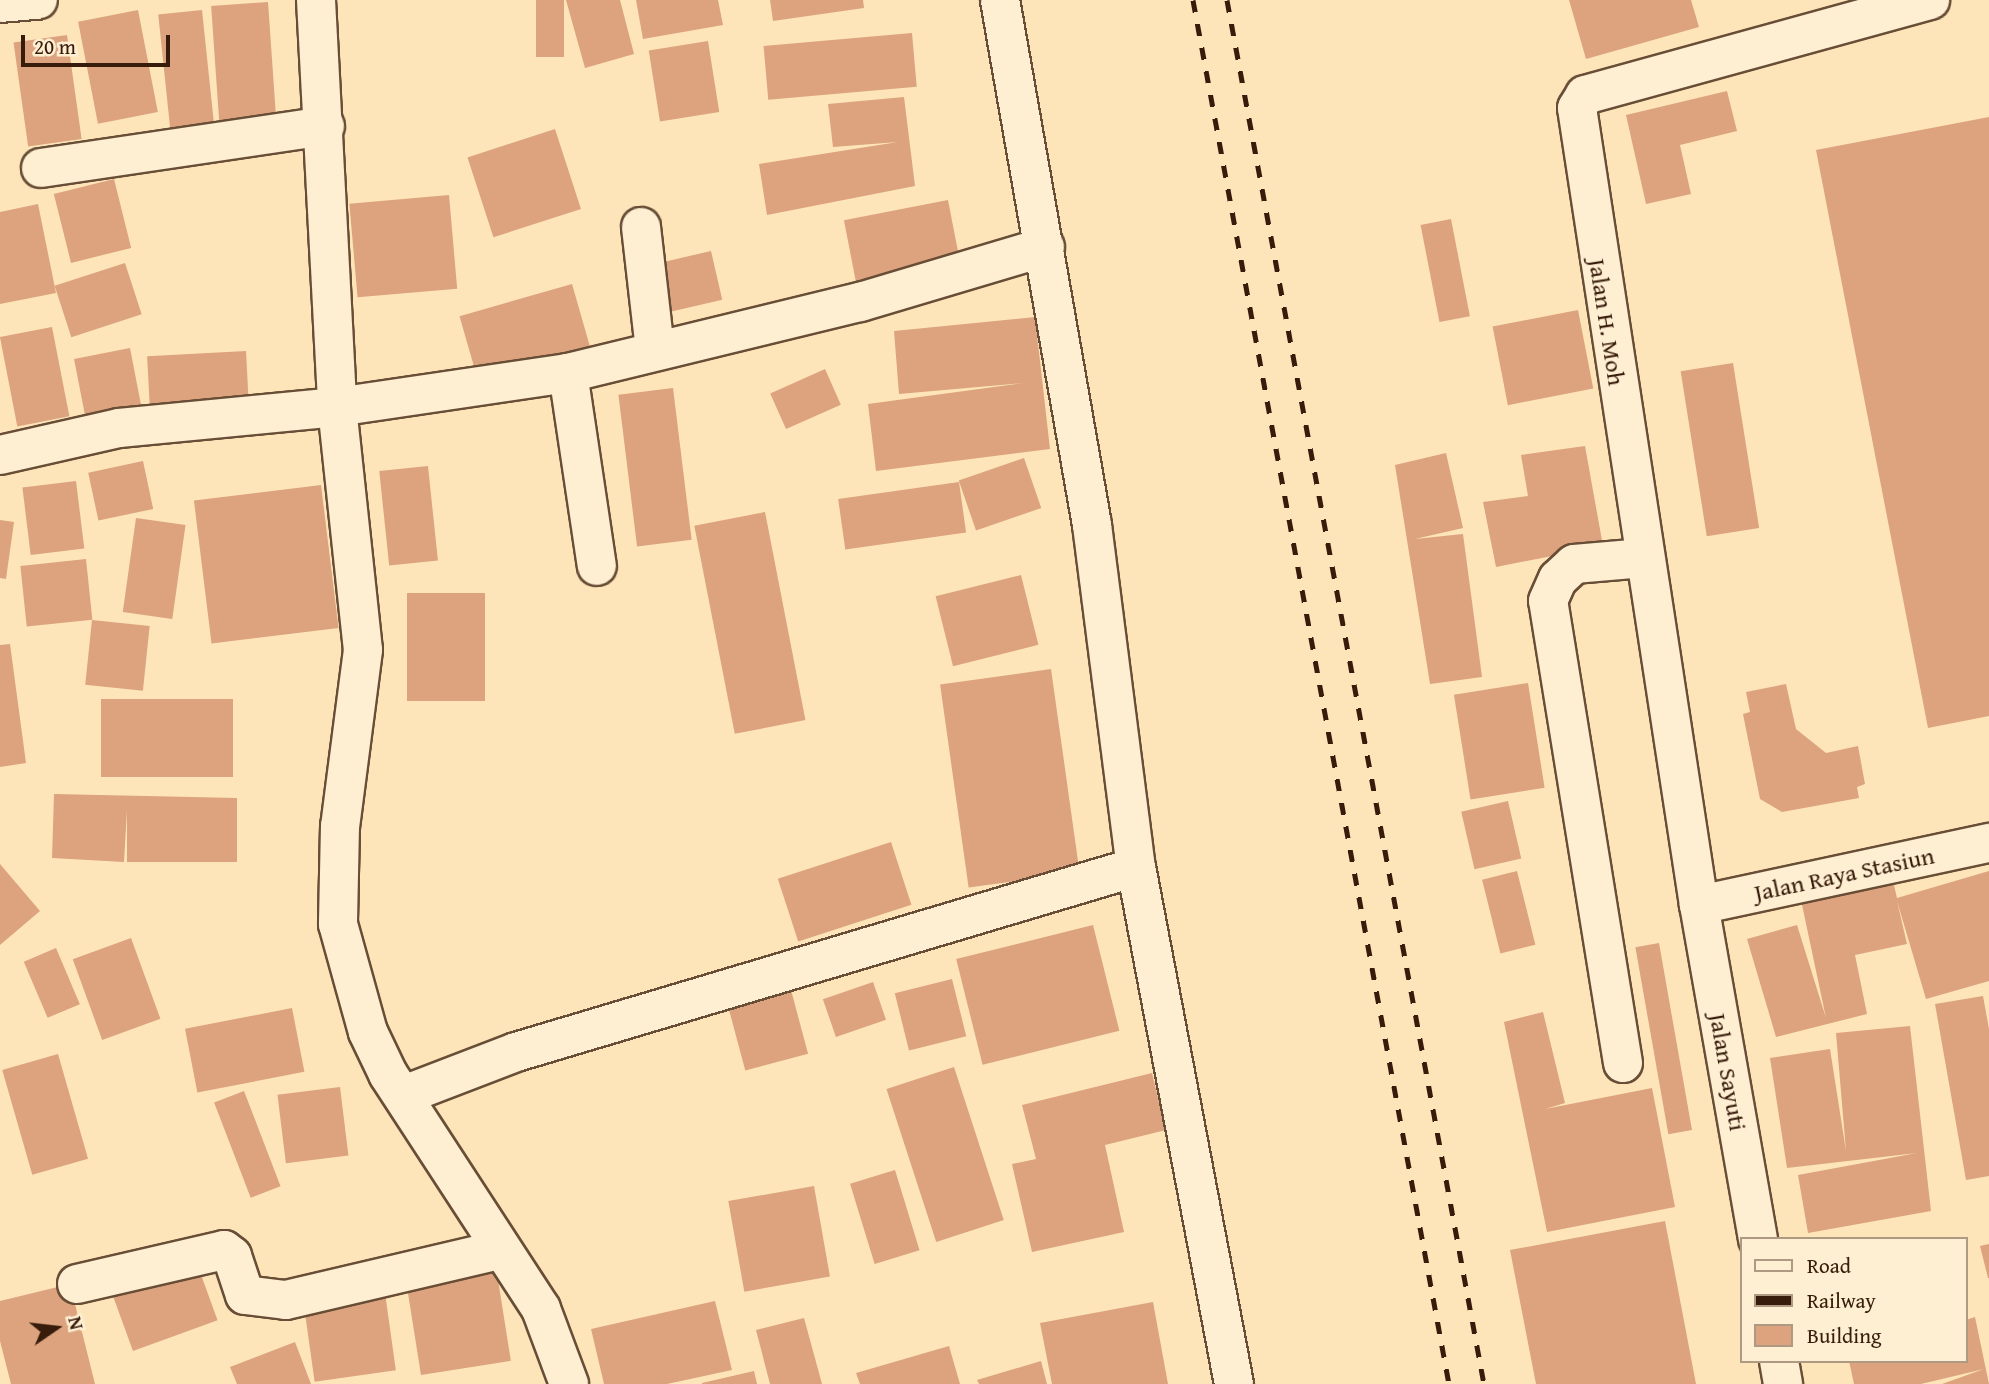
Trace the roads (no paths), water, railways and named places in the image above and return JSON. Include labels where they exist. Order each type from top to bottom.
[{"type":"street","points":[[0,3],[38,0]]},
{"type":"street","points":[[316,0],[325,126],[337,407],[363,650],[340,826],[338,924],[368,1032],[499,1250],[541,1309],[569,1384]]},
{"type":"street","points":[[1000,0],[1045,247],[1091,525],[1136,867],[1234,1384]]},
{"type":"street","name":"Jalan H. Moh","points":[[1699,905],[1577,108],[1585,95],[1930,0]]},
{"type":"street","points":[[40,168],[325,126]]},
{"type":"street","points":[[641,227],[656,350]]},
{"type":"street","points":[[0,455],[119,428],[337,407],[568,373],[859,302],[1045,247]]},
{"type":"street","points":[[568,373],[597,566]]},
{"type":"street","points":[[1623,1063],[1548,601],[1558,579],[1574,565],[1644,558]]},
{"type":"street","name":"Jalan Raya Stasiun","points":[[1699,905],[1989,843]]},
{"type":"street","points":[[404,1094],[516,1052],[1136,867]]},
{"type":"street","name":"Jalan Sayuti","points":[[1699,905],[1758,1237]]},
{"type":"street","points":[[77,1284],[224,1250],[232,1256],[245,1295],[286,1300],[499,1250]]},
{"type":"street","points":[[1779,1363],[1783,1384]]},
{"type":"railway","points":[[1193,0],[1449,1384]]},
{"type":"railway","points":[[1227,0],[1484,1384]]}]
